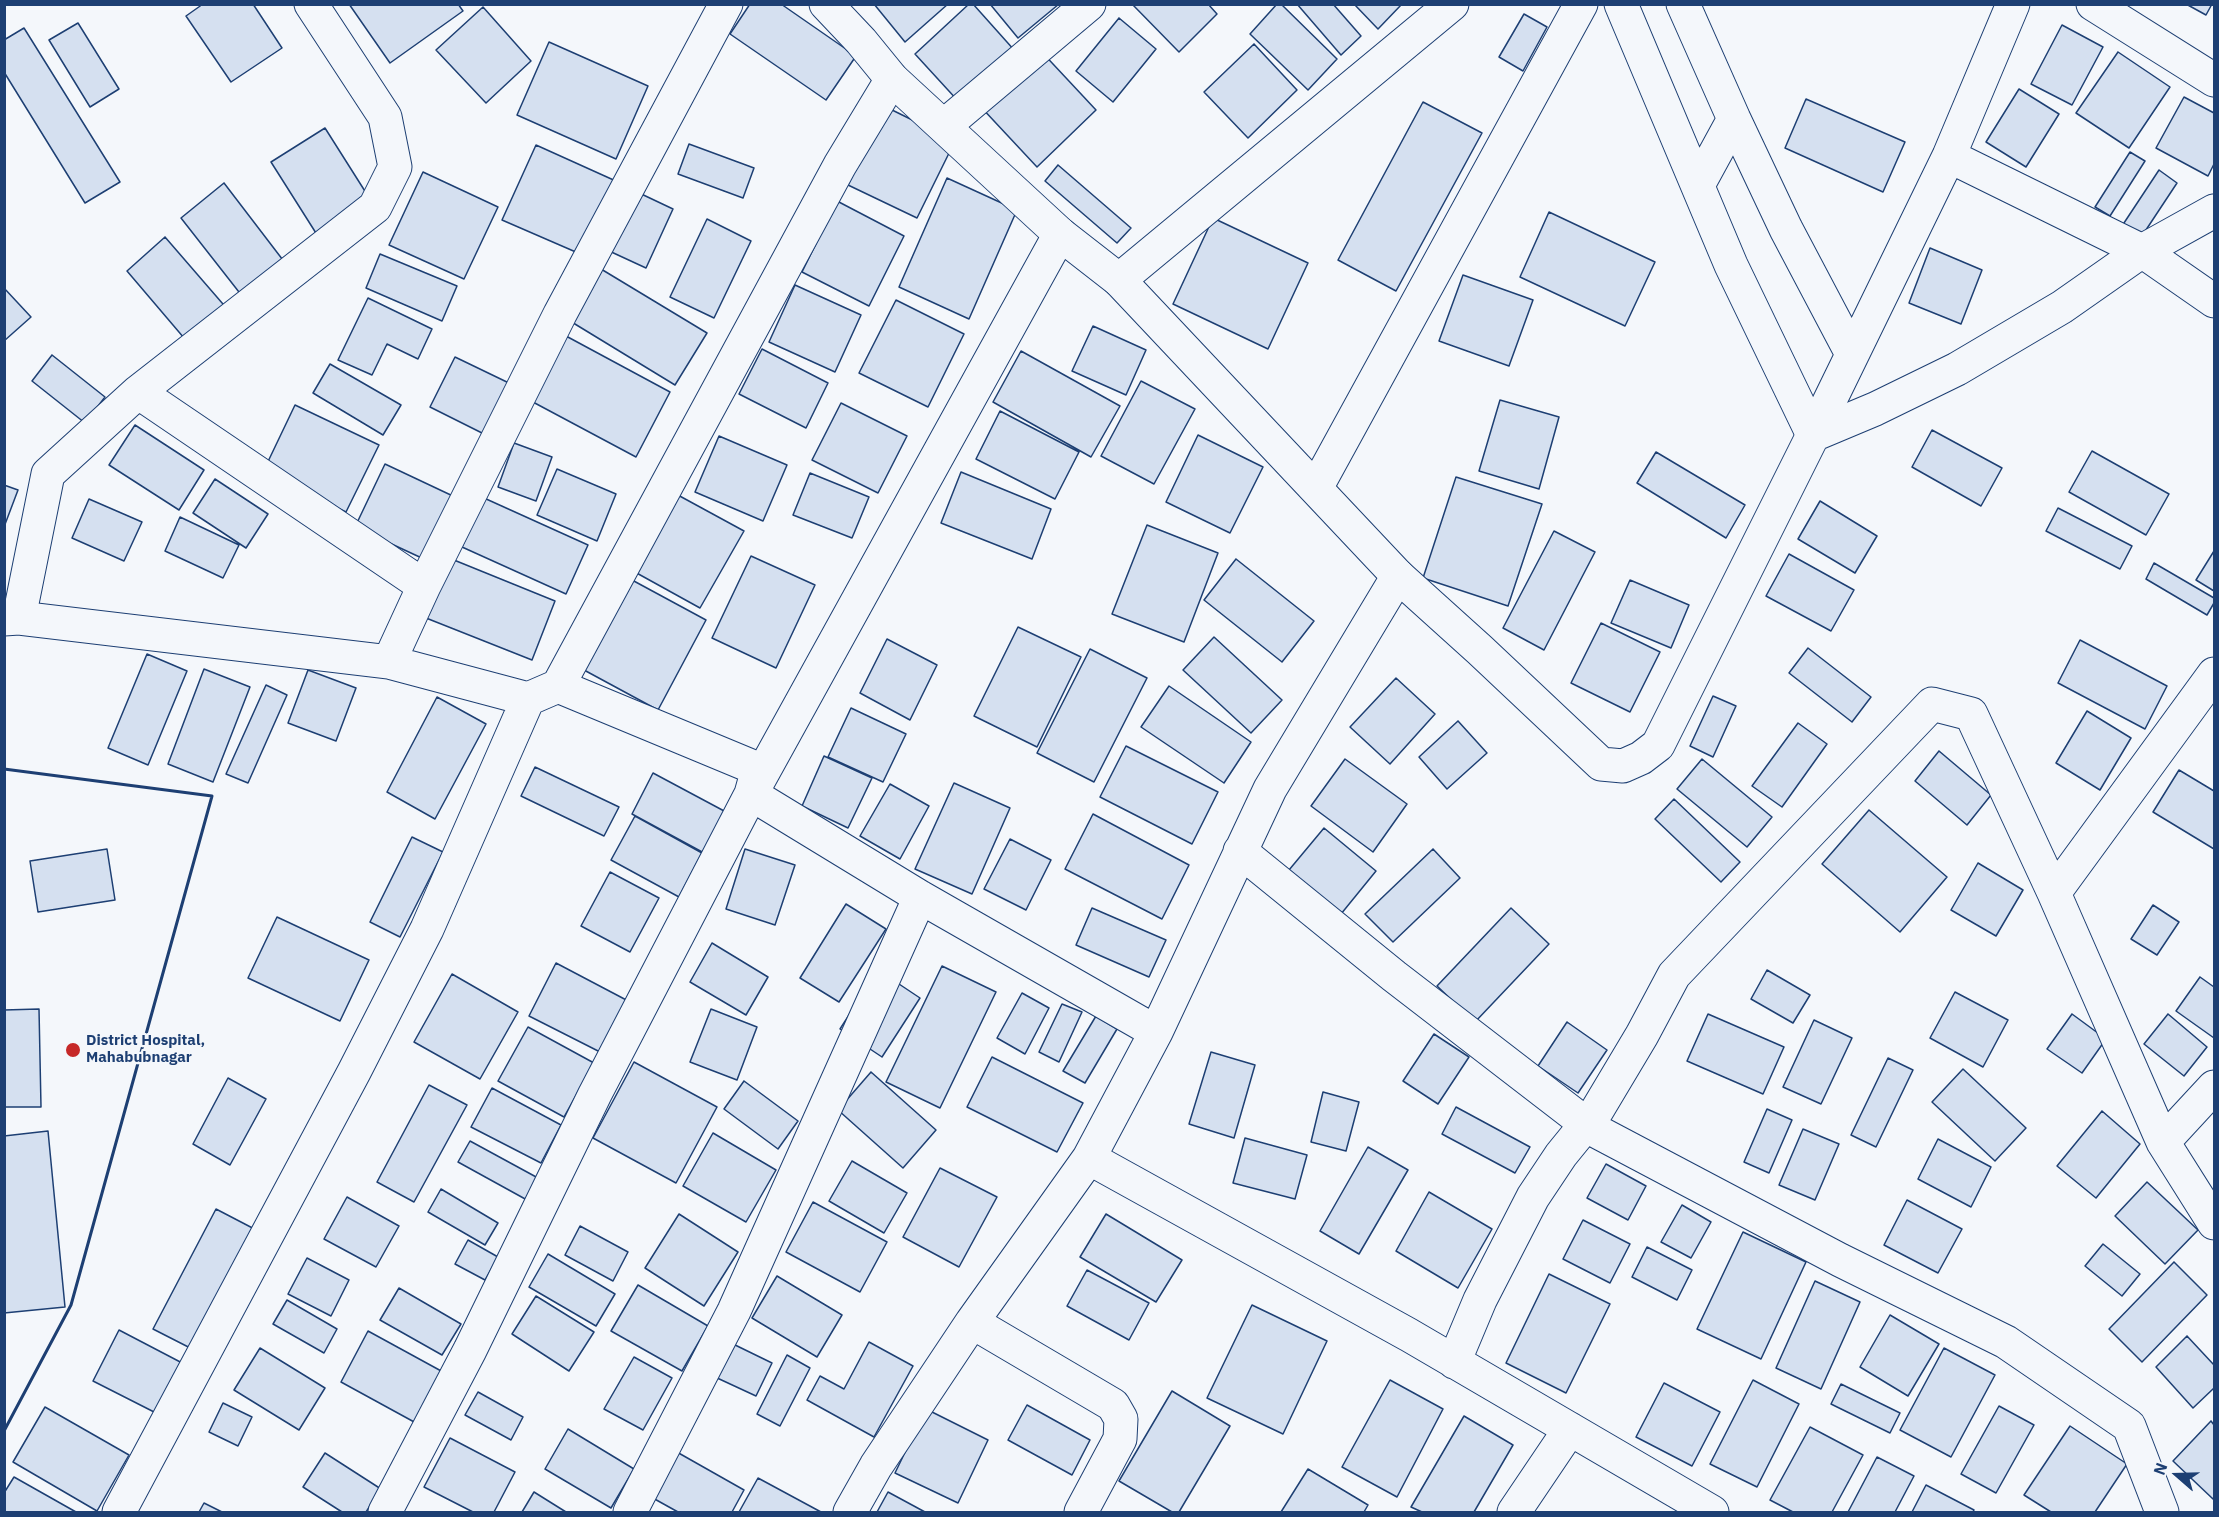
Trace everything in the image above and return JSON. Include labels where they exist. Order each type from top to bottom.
[{"type":"street","points":[[311,4],[385,117],[395,167],[375,207],[138,393],[48,474],[12,619],[390,662],[528,699],[558,686],[840,165],[892,79]]},
{"type":"street","points":[[390,662],[424,586],[560,314],[726,4]]},
{"type":"street","points":[[826,4],[861,41],[892,79],[1059,234],[1119,280],[1398,576],[1601,764],[1623,766],[1641,758],[1658,745],[1814,435],[1949,156],[2013,4]]},
{"type":"street","points":[[944,126],[1089,4]]},
{"type":"street","points":[[1119,280],[1452,4]]},
{"type":"street","points":[[1316,488],[1581,4]]},
{"type":"street","points":[[1621,4],[1731,265],[1814,435]]},
{"type":"street","points":[[1683,4],[1786,229],[1852,354]]},
{"type":"street","points":[[2093,4],[2214,80]]},
{"type":"street","points":[[1698,185],[1734,119]]},
{"type":"street","points":[[1949,156],[2142,251],[2214,301]]},
{"type":"street","points":[[1814,435],[1875,410],[1957,369],[2062,307],[2142,251],[2214,211]]},
{"type":"street","points":[[385,1512],[471,1350],[595,1094],[751,794],[1059,234]]},
{"type":"street","points":[[138,393],[424,586]]},
{"type":"street","points":[[850,1512],[876,1466],[972,1322],[1089,1158],[1156,1032],[1270,789],[1398,576]]},
{"type":"street","points":[[2054,893],[2214,674]]},
{"type":"street","points":[[558,686],[758,769],[751,794]]},
{"type":"street","points":[[119,1512],[354,1072],[427,929],[528,699]]},
{"type":"street","points":[[1454,1362],[1480,1300],[1533,1197],[1561,1155],[1596,1112],[1637,1044],[1674,975],[1932,704],[1971,714],[2054,893],[2163,1142],[2214,1223]]},
{"type":"street","points":[[751,794],[920,897],[1156,1032]]},
{"type":"street","points":[[1240,851],[1394,976],[1594,1131],[1840,1260],[2006,1342],[2129,1426],[2162,1512]]},
{"type":"street","points":[[630,1512],[734,1311],[920,897]]},
{"type":"street","points":[[2163,1142],[2214,1087]]},
{"type":"street","points":[[1089,1158],[1454,1362],[1712,1512]]},
{"type":"street","points":[[972,1322],[1113,1405],[1121,1419],[1120,1439],[1086,1511]]},
{"type":"street","points":[[1514,1512],[1570,1430]]},
{"type":"building","points":[[203,4],[253,4],[282,48],[231,82],[186,16]]},
{"type":"building","points":[[349,4],[458,4],[463,11],[390,63]]},
{"type":"building","points":[[750,4],[781,4],[856,56],[826,100],[730,34]]},
{"type":"building","points":[[874,4],[948,4],[905,42]]},
{"type":"building","points":[[969,4],[973,4],[1015,51],[959,102],[915,54]]},
{"type":"building","points":[[990,4],[1059,4],[1018,38]]},
{"type":"building","points":[[1132,4],[1208,4],[1217,14],[1179,52]]},
{"type":"building","points":[[1277,4],[1281,4],[1337,59],[1308,90],[1250,34]]},
{"type":"building","points":[[1297,4],[1333,4],[1361,36],[1341,55]]},
{"type":"building","points":[[1354,4],[1402,4],[1378,29]]},
{"type":"building","points":[[2186,4],[2212,4],[2206,15]]},
{"type":"building","points":[[483,7],[531,61],[486,103],[436,50]]},
{"type":"building","points":[[1524,14],[1547,27],[1523,71],[1499,57]]},
{"type":"building","points":[[1119,18],[1156,49],[1113,102],[1076,71]]},
{"type":"building","points":[[78,23],[119,89],[90,107],[49,40]]},
{"type":"building","points":[[2062,25],[2103,47],[2072,105],[2031,84]]},
{"type":"building","points":[[24,28],[120,182],[85,203],[4,72],[4,40]]},
{"type":"building","points":[[549,42],[648,86],[616,159],[517,115]]},
{"type":"building","points":[[1254,44],[1297,90],[1248,138],[1204,92]]},
{"type":"building","points":[[1039,49],[1096,110],[1037,167],[980,106]]},
{"type":"building","points":[[2118,52],[2170,87],[2129,148],[2076,113]]},
{"type":"building","points":[[2019,89],[2059,114],[2026,167],[1986,142]]},
{"type":"building","points":[[2184,97],[2214,113],[2214,164],[2208,176],[2156,148]]},
{"type":"building","points":[[1806,99],[1905,142],[1883,192],[1785,148]]},
{"type":"building","points":[[1423,102],[1482,133],[1396,291],[1338,260]]},
{"type":"building","points":[[886,107],[955,141],[917,218],[848,185]]},
{"type":"building","points":[[325,128],[375,207],[321,241],[271,162]]},
{"type":"building","points":[[689,144],[754,168],[743,198],[678,174]]},
{"type":"building","points":[[536,145],[618,182],[585,256],[502,220]]},
{"type":"building","points":[[2130,152],[2145,161],[2110,216],[2095,207]]},
{"type":"building","points":[[1058,165],[1131,228],[1117,243],[1045,181]]},
{"type":"building","points":[[2159,170],[2177,183],[2138,242],[2120,229]]},
{"type":"building","points":[[423,172],[498,207],[464,279],[389,245]]},
{"type":"building","points":[[947,178],[1017,210],[969,319],[899,287]]},
{"type":"building","points":[[224,183],[289,268],[246,301],[181,218]]},
{"type":"building","points":[[635,191],[673,209],[646,268],[607,250]]},
{"type":"building","points":[[837,201],[904,236],[869,306],[802,272]]},
{"type":"building","points":[[1549,212],[1655,262],[1625,326],[1520,277]]},
{"type":"building","points":[[1213,218],[1308,263],[1268,349],[1173,304]]},
{"type":"building","points":[[707,219],[751,241],[714,318],[670,297]]},
{"type":"building","points":[[165,237],[229,311],[190,345],[127,271]]},
{"type":"building","points":[[1930,248],[1982,270],[1961,324],[1909,303]]},
{"type":"building","points":[[380,254],[457,286],[442,321],[366,288]]},
{"type":"building","points":[[601,269],[707,333],[675,385],[570,321]]},
{"type":"building","points":[[1463,275],[1533,300],[1509,366],[1439,341]]},
{"type":"building","points":[[795,285],[861,315],[835,372],[769,342]]},
{"type":"building","points":[[4,288],[31,317],[4,341]]},
{"type":"building","points":[[368,298],[432,329],[418,359],[387,344],[372,375],[338,360]]},
{"type":"building","points":[[896,300],[964,334],[928,407],[859,373]]},
{"type":"building","points":[[1093,326],[1146,350],[1126,395],[1072,371]]},
{"type":"building","points":[[566,336],[670,392],[636,457],[531,401]]},
{"type":"building","points":[[762,349],[828,383],[806,428],[739,394]]},
{"type":"building","points":[[1021,351],[1120,406],[1091,457],[993,402]]},
{"type":"building","points":[[52,355],[105,397],[85,423],[32,381]]},
{"type":"building","points":[[455,357],[511,384],[486,435],[430,407]]},
{"type":"building","points":[[330,364],[401,405],[383,435],[313,393]]},
{"type":"building","points":[[1141,381],[1195,409],[1154,484],[1101,456]]},
{"type":"building","points":[[1500,400],[1559,417],[1539,489],[1479,471]]},
{"type":"building","points":[[841,403],[907,436],[878,493],[812,460]]},
{"type":"building","points":[[295,405],[379,445],[346,512],[263,472]]},
{"type":"building","points":[[1000,411],[1079,452],[1055,499],[976,459]]},
{"type":"building","points":[[135,425],[204,470],[179,510],[109,465]]},
{"type":"building","points":[[1932,430],[2002,468],[1981,506],[1912,467]]},
{"type":"building","points":[[1198,435],[1263,467],[1230,533],[1166,502]]},
{"type":"building","points":[[719,436],[787,465],[763,521],[695,492]]},
{"type":"building","points":[[514,443],[552,457],[536,501],[498,487]]},
{"type":"building","points":[[2092,451],[2169,494],[2146,535],[2069,492]]},
{"type":"building","points":[[1656,452],[1745,505],[1726,538],[1637,483]]},
{"type":"building","points":[[385,464],[455,497],[426,560],[355,527]]},
{"type":"building","points":[[557,469],[616,494],[597,541],[537,515]]},
{"type":"building","points":[[961,472],[1051,509],[1032,559],[941,523]]},
{"type":"building","points":[[810,473],[869,497],[852,538],[793,515]]},
{"type":"building","points":[[1456,477],[1542,504],[1508,606],[1423,578]]},
{"type":"building","points":[[215,479],[268,514],[246,548],[193,513]]},
{"type":"building","points":[[4,485],[18,490],[4,527]]},
{"type":"building","points":[[676,494],[744,531],[700,608],[633,571]]},
{"type":"building","points":[[484,498],[588,545],[566,594],[462,547]]},
{"type":"building","points":[[89,499],[142,522],[124,561],[72,538]]},
{"type":"building","points":[[1820,501],[1877,536],[1855,573],[1798,539]]},
{"type":"building","points":[[2058,508],[2132,546],[2120,569],[2046,531]]},
{"type":"building","points":[[180,517],[239,545],[223,578],[165,551]]},
{"type":"building","points":[[1147,525],[1218,553],[1184,642],[1112,614]]},
{"type":"building","points":[[1554,531],[1595,552],[1544,650],[1503,628]]},
{"type":"building","points":[[2214,551],[2214,591],[2196,580]]},
{"type":"building","points":[[1789,554],[1854,590],[1831,631],[1766,596]]},
{"type":"building","points":[[751,556],[815,585],[776,668],[712,638]]},
{"type":"building","points":[[449,558],[555,601],[532,660],[426,618]]},
{"type":"building","points":[[1236,559],[1314,621],[1282,662],[1204,600]]},
{"type":"building","points":[[2154,563],[2214,598],[2214,603],[2207,615],[2146,579]]},
{"type":"building","points":[[632,580],[706,620],[658,710],[584,670]]},
{"type":"building","points":[[1630,580],[1689,605],[1671,648],[1611,623]]},
{"type":"building","points":[[1601,623],[1660,652],[1630,712],[1571,683]]},
{"type":"building","points":[[1018,627],[1081,657],[1037,747],[974,716]]},
{"type":"building","points":[[1214,637],[1282,700],[1251,733],[1183,670]]},
{"type":"building","points":[[887,639],[937,665],[910,720],[860,693]]},
{"type":"building","points":[[2080,640],[2167,686],[2145,729],[2058,683]]},
{"type":"building","points":[[1808,648],[1871,697],[1852,722],[1789,673]]},
{"type":"building","points":[[1090,649],[1147,678],[1094,782],[1037,753]]},
{"type":"building","points":[[147,654],[187,671],[148,765],[108,748]]},
{"type":"building","points":[[204,669],[250,687],[213,782],[168,764]]},
{"type":"building","points":[[308,670],[356,688],[336,741],[288,723]]},
{"type":"building","points":[[1396,678],[1435,714],[1390,764],[1350,727]]},
{"type":"building","points":[[266,685],[287,695],[248,783],[226,774]]},
{"type":"building","points":[[1169,686],[1251,742],[1224,783],[1141,727]]},
{"type":"building","points":[[1713,696],[1736,706],[1713,757],[1690,746]]},
{"type":"building","points":[[437,697],[486,724],[435,819],[387,792]]},
{"type":"building","points":[[851,708],[906,734],[883,782],[828,757]]},
{"type":"building","points":[[2087,711],[2131,738],[2100,790],[2056,763]]},
{"type":"building","points":[[1458,721],[1487,753],[1447,789],[1419,757]]},
{"type":"building","points":[[1798,723],[1827,744],[1782,807],[1752,786]]},
{"type":"building","points":[[1126,746],[1218,792],[1192,844],[1100,797]]},
{"type":"building","points":[[1939,751],[1991,795],[1967,825],[1915,781]]},
{"type":"building","points":[[824,756],[872,778],[848,828],[802,806]]},
{"type":"building","points":[[1345,759],[1407,804],[1373,852],[1311,806]]},
{"type":"building","points":[[1702,759],[1772,817],[1747,847],[1677,789]]},
{"type":"building","points":[[535,767],[619,807],[604,836],[521,796]]},
{"type":"building","points":[[2179,770],[2214,791],[2214,849],[2153,812]]},
{"type":"building","points":[[653,773],[726,812],[704,853],[632,814]]},
{"type":"building","points":[[954,783],[1010,808],[972,894],[915,869]]},
{"type":"building","points":[[890,784],[929,806],[900,859],[860,836]]},
{"type":"building","points":[[1674,799],[1740,862],[1721,882],[1655,819]]},
{"type":"building","points":[[1869,810],[1947,877],[1900,932],[1822,864]]},
{"type":"building","points":[[1093,814],[1189,865],[1162,919],[1065,869]]},
{"type":"building","points":[[635,816],[702,853],[679,897],[611,860]]},
{"type":"building","points":[[1324,828],[1376,871],[1341,914],[1289,870]]},
{"type":"building","points":[[412,837],[443,852],[400,937],[370,922]]},
{"type":"building","points":[[1010,839],[1051,860],[1026,910],[984,889]]},
{"type":"building","points":[[107,849],[115,900],[38,912],[30,861]]},
{"type":"building","points":[[745,849],[795,865],[775,925],[726,909]]},
{"type":"building","points":[[1433,849],[1460,878],[1393,942],[1365,914]]},
{"type":"building","points":[[1978,863],[2023,890],[1996,936],[1951,910]]},
{"type":"building","points":[[610,872],[659,898],[630,952],[581,926]]},
{"type":"building","points":[[846,904],[886,929],[839,1002],[800,978]]},
{"type":"building","points":[[2153,905],[2179,922],[2157,955],[2131,939]]},
{"type":"building","points":[[1092,908],[1166,940],[1149,977],[1076,945]]},
{"type":"building","points":[[1511,908],[1549,944],[1475,1022],[1437,986]]},
{"type":"building","points":[[277,917],[369,960],[340,1021],[248,978]]},
{"type":"building","points":[[712,943],[768,977],[746,1015],[690,982]]},
{"type":"building","points":[[556,963],[632,1003],[606,1055],[529,1016]]},
{"type":"building","points":[[942,966],[996,992],[940,1108],[886,1082]]},
{"type":"building","points":[[878,970],[920,998],[882,1057],[840,1029]]},
{"type":"building","points":[[1767,970],[1810,995],[1793,1023],[1751,999]]},
{"type":"building","points":[[452,974],[518,1012],[480,1079],[414,1042]]},
{"type":"building","points":[[2200,977],[2214,987],[2214,1038],[2176,1011]]},
{"type":"building","points":[[1955,992],[2008,1020],[1983,1067],[1930,1038]]},
{"type":"building","points":[[1022,993],[1049,1008],[1025,1054],[997,1038]]},
{"type":"building","points":[[1062,1004],[1082,1012],[1059,1062],[1039,1052]]},
{"type":"building","points":[[39,1009],[41,1107],[4,1107],[4,1010]]},
{"type":"building","points":[[711,1009],[757,1027],[737,1080],[690,1062]]},
{"type":"building","points":[[1708,1014],[1784,1047],[1763,1094],[1687,1061]]},
{"type":"building","points":[[2072,1014],[2106,1039],[2082,1073],[2047,1049]]},
{"type":"building","points":[[2168,1014],[2207,1047],[2184,1076],[2144,1044]]},
{"type":"building","points":[[1096,1016],[1117,1029],[1085,1083],[1063,1071]]},
{"type":"building","points":[[1814,1020],[1852,1038],[1821,1104],[1783,1087]]},
{"type":"building","points":[[1567,1022],[1607,1050],[1578,1093],[1538,1066]]},
{"type":"building","points":[[528,1027],[594,1063],[564,1117],[498,1081]]},
{"type":"building","points":[[1434,1034],[1469,1057],[1438,1104],[1403,1081]]},
{"type":"building","points":[[1211,1052],[1255,1065],[1234,1138],[1189,1124]]},
{"type":"building","points":[[992,1057],[1083,1103],[1057,1152],[967,1107]]},
{"type":"building","points":[[1888,1058],[1913,1070],[1876,1147],[1851,1135]]},
{"type":"building","points":[[634,1062],[717,1107],[676,1183],[593,1138]]},
{"type":"building","points":[[1963,1069],[2026,1128],[1995,1161],[1932,1102]]},
{"type":"building","points":[[871,1072],[936,1130],[903,1168],[838,1110]]},
{"type":"building","points":[[228,1078],[266,1099],[230,1165],[193,1144]]},
{"type":"building","points":[[744,1081],[798,1121],[778,1149],[724,1109]]},
{"type":"building","points":[[429,1085],[467,1105],[414,1202],[377,1182]]},
{"type":"building","points":[[492,1088],[561,1125],[541,1163],[471,1127]]},
{"type":"building","points":[[1323,1092],[1359,1102],[1346,1151],[1311,1142]]},
{"type":"building","points":[[1456,1107],[1530,1147],[1515,1173],[1442,1134]]},
{"type":"building","points":[[1767,1109],[1792,1120],[1769,1173],[1744,1162]]},
{"type":"building","points":[[2102,1111],[2140,1144],[2096,1198],[2057,1166]]},
{"type":"building","points":[[1803,1129],[1839,1144],[1815,1200],[1779,1185]]},
{"type":"building","points":[[48,1131],[65,1307],[4,1313],[4,1136]]},
{"type":"building","points":[[713,1133],[776,1170],[746,1222],[683,1186]]},
{"type":"building","points":[[1245,1138],[1307,1155],[1295,1199],[1233,1183]]},
{"type":"building","points":[[1938,1139],[1991,1167],[1971,1207],[1918,1179]]},
{"type":"building","points":[[470,1141],[538,1178],[527,1200],[458,1162]]},
{"type":"building","points":[[1368,1147],[1408,1170],[1359,1254],[1320,1231]]},
{"type":"building","points":[[852,1161],[907,1193],[884,1233],[829,1201]]},
{"type":"building","points":[[1606,1164],[1646,1186],[1628,1220],[1587,1198]]},
{"type":"building","points":[[940,1168],[997,1197],[959,1267],[903,1237]]},
{"type":"building","points":[[2147,1182],[2198,1230],[2165,1264],[2115,1216]]},
{"type":"building","points":[[441,1189],[498,1223],[485,1245],[428,1212]]},
{"type":"building","points":[[1429,1192],[1492,1229],[1458,1288],[1396,1251]]},
{"type":"building","points":[[347,1197],[399,1226],[376,1267],[324,1239]]},
{"type":"building","points":[[1907,1200],[1962,1229],[1938,1273],[1884,1245]]},
{"type":"building","points":[[813,1202],[887,1242],[860,1292],[786,1252]]},
{"type":"building","points":[[1682,1205],[1711,1222],[1691,1258],[1661,1242]]},
{"type":"building","points":[[216,1209],[264,1234],[202,1354],[153,1329]]},
{"type":"building","points":[[679,1214],[738,1252],[704,1306],[645,1268]]},
{"type":"building","points":[[1106,1214],[1182,1260],[1156,1302],[1080,1257]]},
{"type":"building","points":[[1583,1220],[1630,1244],[1610,1283],[1563,1259]]},
{"type":"building","points":[[580,1226],[628,1252],[613,1281],[565,1255]]},
{"type":"building","points":[[1743,1232],[1806,1262],[1761,1359],[1697,1329]]},
{"type":"building","points":[[468,1240],[498,1257],[485,1280],[455,1264]]},
{"type":"building","points":[[2103,1244],[2140,1274],[2122,1296],[2085,1266]]},
{"type":"building","points":[[1647,1247],[1692,1270],[1677,1300],[1632,1277]]},
{"type":"building","points":[[548,1254],[615,1294],[596,1326],[529,1287]]},
{"type":"building","points":[[307,1258],[349,1280],[331,1316],[288,1294]]},
{"type":"building","points":[[2174,1262],[2207,1295],[2142,1362],[2109,1329]]},
{"type":"building","points":[[1087,1270],[1149,1303],[1129,1340],[1067,1306]]},
{"type":"building","points":[[1549,1274],[1610,1304],[1566,1393],[1506,1363]]},
{"type":"building","points":[[777,1276],[842,1315],[817,1357],[752,1318]]},
{"type":"building","points":[[1815,1281],[1860,1302],[1821,1389],[1776,1368]]},
{"type":"building","points":[[638,1285],[708,1326],[682,1371],[611,1331]]},
{"type":"building","points":[[399,1288],[461,1324],[442,1355],[380,1320]]},
{"type":"building","points":[[536,1296],[594,1332],[569,1371],[512,1334]]},
{"type":"building","points":[[287,1300],[337,1329],[324,1353],[273,1324]]},
{"type":"building","points":[[1252,1305],[1327,1341],[1283,1434],[1207,1398]]},
{"type":"building","points":[[1890,1315],[1939,1344],[1908,1396],[1860,1367]]},
{"type":"building","points":[[119,1330],[186,1365],[160,1415],[93,1381]]},
{"type":"building","points":[[368,1331],[443,1372],[416,1423],[341,1382]]},
{"type":"building","points":[[2187,1336],[2214,1365],[2214,1388],[2193,1408],[2156,1367]]},
{"type":"building","points":[[869,1342],[913,1366],[874,1437],[807,1400],[820,1376],[844,1389]]},
{"type":"building","points":[[731,1343],[772,1363],[756,1396],[715,1377]]},
{"type":"building","points":[[260,1348],[325,1388],[299,1430],[234,1390]]},
{"type":"building","points":[[1944,1348],[1995,1375],[1951,1457],[1900,1430]]},
{"type":"building","points":[[787,1355],[810,1368],[780,1426],[757,1414]]},
{"type":"building","points":[[634,1357],[672,1378],[643,1430],[604,1409]]},
{"type":"building","points":[[1390,1380],[1443,1409],[1397,1497],[1342,1467]]},
{"type":"building","points":[[1753,1380],[1799,1404],[1757,1487],[1710,1464]]},
{"type":"building","points":[[1664,1383],[1720,1412],[1692,1466],[1636,1437]]},
{"type":"building","points":[[1841,1384],[1900,1413],[1890,1433],[1831,1404]]},
{"type":"building","points":[[1172,1391],[1230,1426],[1179,1512],[1172,1512],[1119,1481]]},
{"type":"building","points":[[478,1392],[523,1417],[511,1440],[465,1415]]},
{"type":"building","points":[[223,1403],[252,1417],[238,1446],[209,1432]]},
{"type":"building","points":[[1027,1405],[1090,1440],[1072,1475],[1008,1440]]},
{"type":"building","points":[[1999,1406],[2034,1425],[1996,1493],[1961,1474]]},
{"type":"building","points":[[45,1407],[129,1455],[97,1511],[13,1462]]},
{"type":"building","points":[[926,1409],[988,1440],[958,1503],[895,1473]]},
{"type":"building","points":[[1464,1416],[1513,1445],[1474,1512],[1422,1512],[1411,1507]]},
{"type":"building","points":[[2211,1421],[2214,1425],[2213,1499],[2173,1461]]},
{"type":"building","points":[[2070,1426],[2127,1464],[2095,1512],[2051,1512],[2024,1495]]},
{"type":"building","points":[[1810,1427],[1863,1455],[1832,1512],[1793,1512],[1770,1500]]},
{"type":"building","points":[[568,1429],[634,1469],[611,1508],[545,1469]]},
{"type":"building","points":[[450,1438],[515,1472],[494,1512],[473,1512],[424,1487]]},
{"type":"building","points":[[668,1447],[744,1490],[732,1512],[678,1512],[642,1492]]},
{"type":"building","points":[[325,1453],[381,1489],[366,1512],[342,1512],[303,1487]]},
{"type":"building","points":[[1877,1457],[1914,1476],[1895,1512],[1848,1512]]},
{"type":"building","points":[[1308,1469],[1368,1505],[1364,1512],[1281,1512]]},
{"type":"building","points":[[14,1477],[76,1512],[4,1511],[4,1493]]},
{"type":"building","points":[[758,1478],[821,1512],[739,1512]]},
{"type":"building","points":[[1926,1485],[1974,1510],[1973,1512],[1912,1512]]},
{"type":"building","points":[[534,1492],[566,1512],[522,1512]]},
{"type":"building","points":[[888,1492],[925,1512],[877,1512]]},
{"type":"building","points":[[204,1503],[222,1512],[199,1512]]},
{"type":"wall","points":[[4,769],[212,796],[71,1305],[4,1431]]},
{"type":"place","name":"District Hospital, Mahabubnagar","points":[[73,1050]]}]
